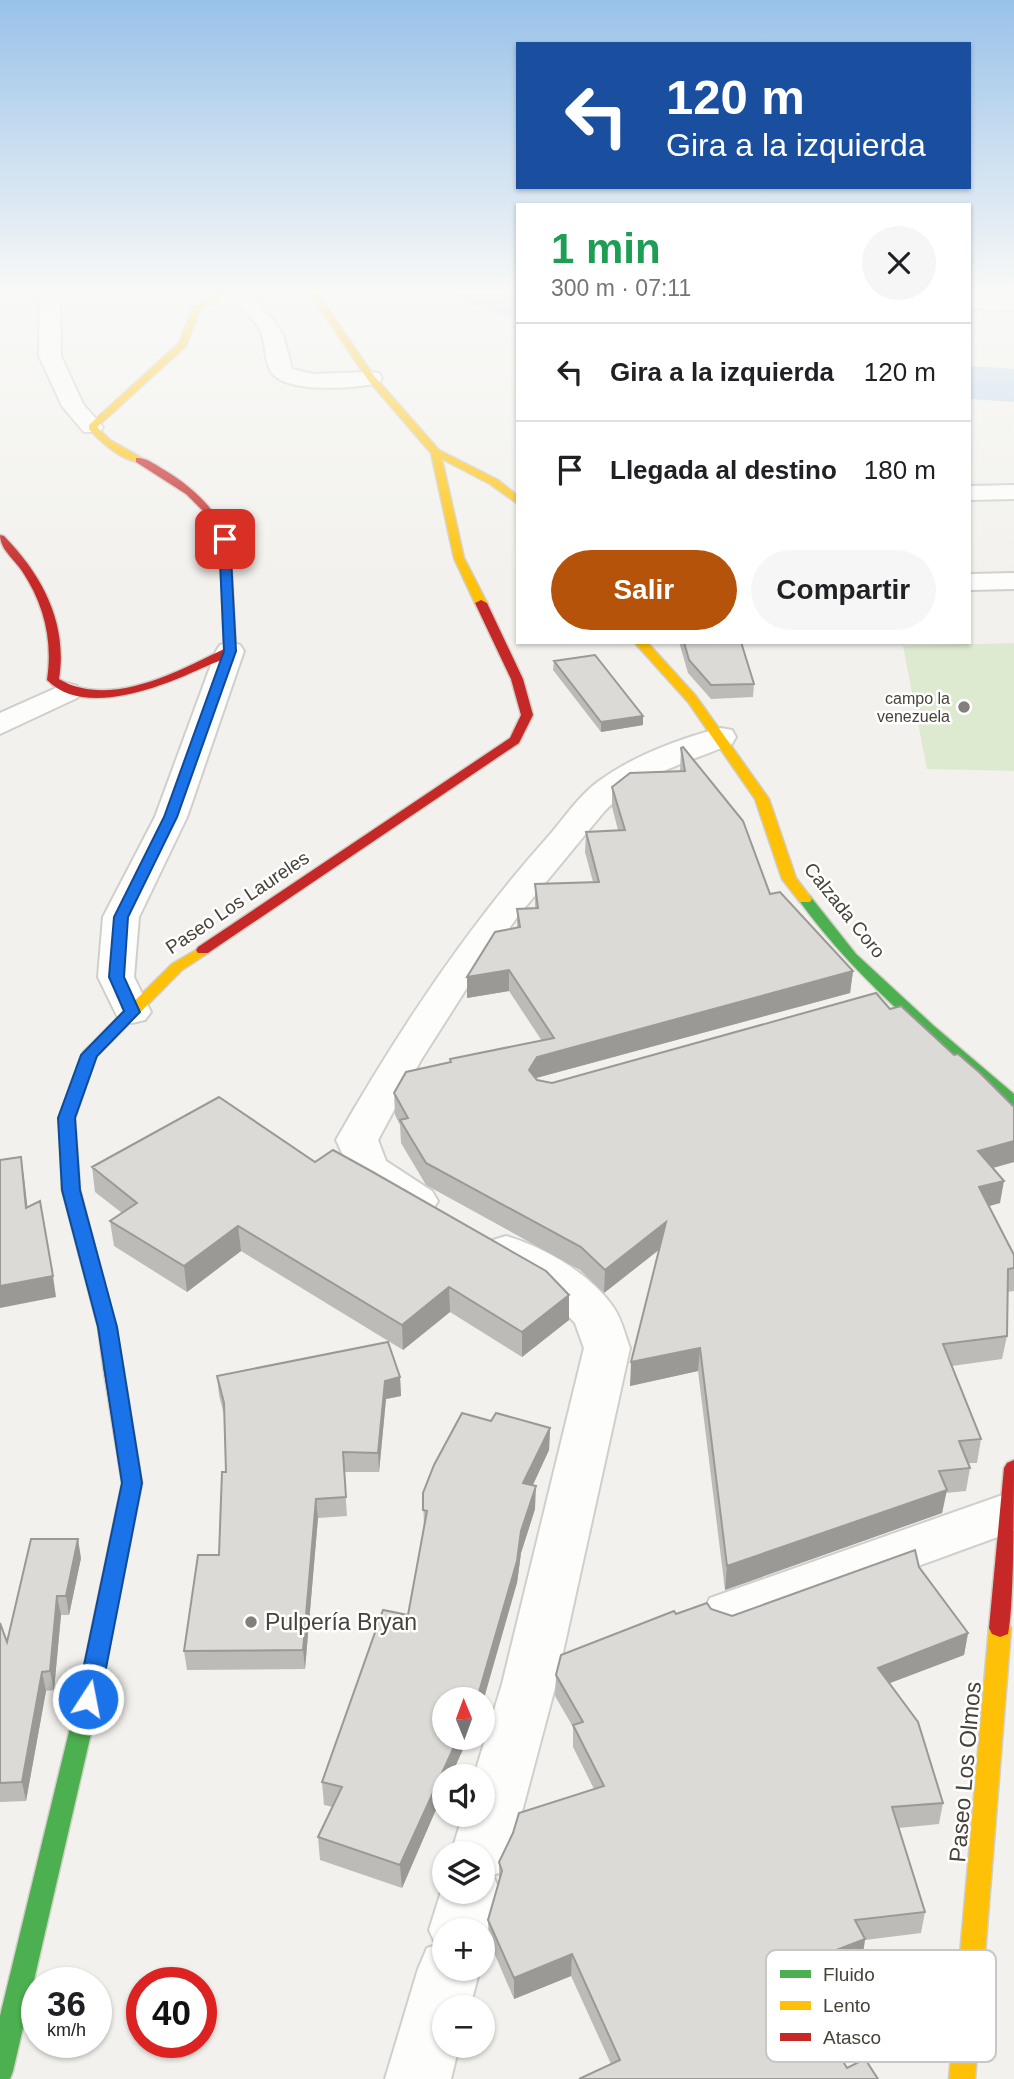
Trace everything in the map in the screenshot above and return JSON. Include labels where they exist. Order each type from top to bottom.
[{"type":"street","points":[[65,388],[73,406],[110,444],[183,484],[205,501],[219,522],[225,539],[230,651],[171,817],[121,917],[116,977],[132,1012]]},
{"type":"street","points":[[92,427],[135,388]]},
{"type":"street","name":"Paseo Los Laureles","points":[[0,2071],[78,1754],[132,1483],[107,1327],[71,1190],[67,1118],[89,1055],[177,967],[515,740],[527,715],[517,679],[459,558],[436,452],[379,388]]},
{"type":"street","points":[[436,452],[494,482],[516,499]]},
{"type":"street","points":[[971,493],[1014,492]]},
{"type":"street","points":[[0,538],[24,561],[44,603],[58,656],[53,681],[67,692]]},
{"type":"street","points":[[971,582],[1014,581]]},
{"type":"street","name":"Calzada Coro","points":[[642,644],[692,699],[721,737],[762,799],[789,879],[851,957],[1014,1103]]},
{"type":"street","points":[[0,725],[67,692],[97,694],[149,684],[192,670],[230,651]]},
{"type":"street","points":[[484,1841],[529,1684],[607,1348],[596,1316],[563,1283],[398,1191],[368,1168],[358,1140],[385,1088],[461,968],[520,887],[610,789],[664,760],[721,737]]},
{"type":"street","points":[[852,1006],[891,995]]},
{"type":"street","points":[[729,1612],[1012,1497]]},
{"type":"street","name":"Paseo Los Olmos","points":[[973,1950],[1012,1497]]},
{"type":"street","points":[[418,2079],[446,1981]]},
{"type":"green space","name":"campo la venezuela","points":[[1014,643],[1014,771],[927,769],[903,646]]},
{"type":"water","points":[[971,388],[1014,388],[1014,402],[971,399]]},
{"type":"building","points":[[685,644],[742,644],[754,684],[711,685],[689,660]]},
{"type":"building","points":[[595,655],[643,716],[601,722],[554,661]]},
{"type":"building","points":[[683,747],[743,821],[770,894],[780,892],[853,971],[537,1057],[529,1070],[537,1080],[552,1083],[876,993],[890,1009],[901,1006],[954,1055],[958,1054],[980,1073],[1014,1107],[1014,1141],[978,1151],[1004,1181],[979,1187],[1014,1255],[1014,1268],[1008,1269],[1007,1336],[943,1344],[981,1439],[959,1441],[970,1468],[939,1471],[947,1490],[727,1566],[700,1348],[631,1362],[666,1222],[605,1270],[581,1247],[426,1163],[400,1120],[408,1118],[394,1093],[406,1072],[451,1062],[450,1059],[554,1038],[509,970],[467,977],[495,932],[520,927],[517,909],[538,908],[535,884],[599,882],[586,832],[625,830],[612,787],[630,773],[685,771]]},
{"type":"building","points":[[219,1097],[315,1162],[333,1150],[371,1171],[546,1271],[569,1295],[522,1332],[449,1287],[402,1325],[238,1226],[184,1266],[110,1221],[137,1203],[92,1167]]},
{"type":"building","points":[[21,1157],[26,1208],[40,1201],[53,1276],[0,1286],[0,1160]]},
{"type":"building","points":[[388,1342],[400,1377],[385,1381],[378,1453],[343,1452],[346,1497],[316,1499],[303,1650],[184,1651],[198,1555],[219,1555],[222,1472],[226,1472],[224,1403],[217,1376]]},
{"type":"building","points":[[462,1413],[491,1421],[496,1413],[550,1428],[523,1483],[536,1486],[521,1531],[517,1561],[480,1687],[432,1687],[432,1750],[453,1750],[446,1764],[432,1764],[432,1795],[400,1865],[318,1837],[342,1787],[322,1782],[383,1610],[408,1615],[427,1511],[423,1510],[423,1493],[434,1465]]},
{"type":"building","points":[[31,1539],[78,1539],[66,1596],[57,1596],[50,1671],[42,1672],[22,1782],[0,1783],[0,1623],[7,1642]]},
{"type":"building","points":[[915,1550],[919,1567],[968,1633],[878,1668],[918,1722],[943,1803],[892,1807],[925,1912],[855,1920],[865,1939],[836,1950],[766,1950],[766,2062],[843,2062],[847,2068],[859,2062],[867,2062],[878,2079],[579,2079],[620,2060],[572,1954],[514,1978],[495,1936],[495,1918],[489,1918],[493,1904],[495,1904],[502,1871],[499,1862],[519,1813],[604,1786],[573,1725],[583,1722],[556,1675],[561,1655],[674,1611],[676,1614],[707,1603],[711,1609],[732,1616]]},
{"type":"traffic: fast","points":[[805,899],[851,957],[928,1029],[1014,1103]]},
{"type":"traffic: fast","points":[[0,2071],[88,1699]]},
{"type":"traffic: slow","points":[[135,388],[92,427],[107,442],[139,460]]},
{"type":"traffic: slow","points":[[380,388],[436,452],[459,558],[481,603]]},
{"type":"traffic: slow","points":[[436,452],[494,482],[516,499]]},
{"type":"traffic: slow","points":[[642,644],[692,699],[762,799],[789,879],[805,899]]},
{"type":"traffic: slow","points":[[113,1366],[107,1327],[71,1190],[67,1118],[89,1055],[177,967],[203,950]]},
{"type":"traffic: slow","points":[[973,1950],[1000,1628]]},
{"type":"traffic: slow","points":[[962,2079],[963,2062]]},
{"type":"traffic: jam","points":[[0,538],[25,568],[45,603],[55,642],[53,680],[70,690],[91,694],[115,693],[140,687],[166,679],[230,651],[225,539],[210,512],[200,501],[178,483],[139,460]]},
{"type":"traffic: jam","points":[[203,950],[515,740],[527,715],[517,679],[481,603]]},
{"type":"traffic: jam","points":[[88,1699],[132,1483],[113,1366]]},
{"type":"traffic: jam","points":[[1000,1628],[1014,1468]]},
{"type":"place","name":"campo la venezuela","points":[[964,707]]},
{"type":"place","name":"Pulpería Bryan","points":[[251,1622]]},
{"type":"route","points":[[88,1699],[132,1483],[107,1327],[71,1190],[67,1118],[89,1055],[132,1012],[116,977],[121,917],[171,817],[230,651],[225,539]]}]
